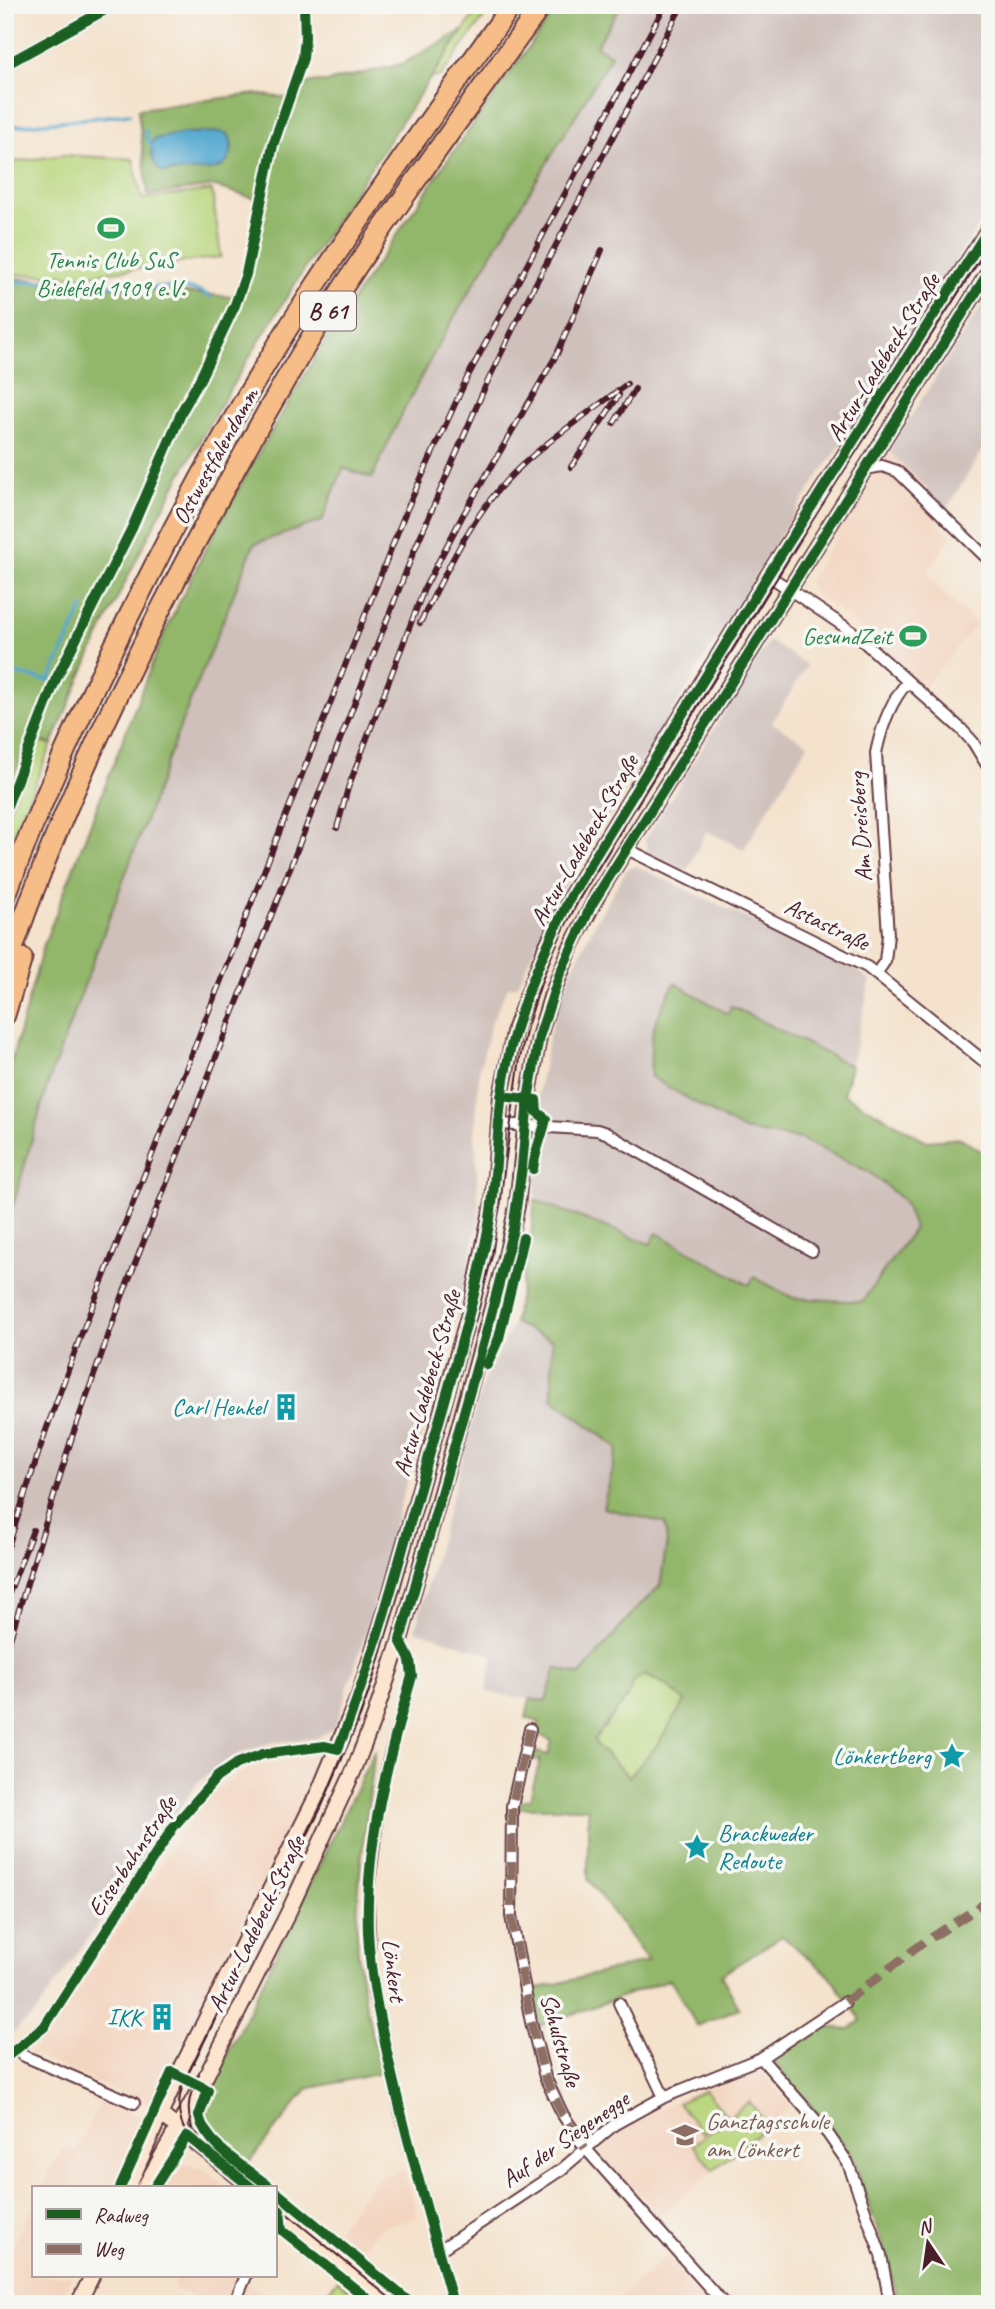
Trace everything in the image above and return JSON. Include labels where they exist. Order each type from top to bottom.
[{"type":"highway","name":"Ostwestfalendamm","points":[[5,898],[100,672],[175,524],[242,404],[345,243],[512,5]]},
{"type":"highway","name":"Ostwestfalendamm","points":[[5,971],[70,802],[146,637],[260,423],[330,308],[414,183],[542,5]]},
{"type":"highway","name":"B 61","points":[[5,1015],[24,950],[78,806],[129,689],[146,637]]},
{"type":"street","points":[[5,65],[114,5]]},
{"type":"street","name":"Artur-Ladebeck-Straße","points":[[129,2186],[160,2114],[338,1749],[359,1695],[473,1298],[493,1201],[502,1088],[516,1028],[553,933],[572,894],[768,575],[990,227]]},
{"type":"street","name":"Artur-Ladebeck-Straße","points":[[146,2186],[227,2035],[331,1822],[369,1731],[400,1640],[505,1261],[519,1195],[534,1060],[551,997],[580,926],[990,270]]},
{"type":"street","points":[[866,469],[888,467],[901,475],[990,561]]},
{"type":"street","points":[[768,575],[854,633],[967,736],[990,769]]},
{"type":"street","name":"Am Dreisberg","points":[[876,974],[885,961],[887,951],[888,911],[876,753],[893,706],[908,682]]},
{"type":"street","name":"Astastraße","points":[[627,849],[849,958],[876,974],[990,1066]]},
{"type":"street","points":[[500,1124],[586,1129],[606,1133],[812,1251]]},
{"type":"street","name":"Lönkert","points":[[400,1640],[412,1669],[383,1781],[373,1848],[368,1894],[370,1958],[375,1997],[401,2115],[453,2304]]},
{"type":"street","name":"Schulstraße","points":[[530,1729],[512,1806],[511,1916],[531,2022],[545,2077],[563,2115],[585,2148],[724,2304]]},
{"type":"street","name":"Eisenbahnstraße","points":[[5,2058],[44,2027],[174,1826],[217,1777],[236,1764],[274,1751],[325,1746],[338,1749]]},
{"type":"street","name":"Auf der Siegenegge","points":[[438,2251],[562,2169],[615,2124],[664,2097],[761,2058],[845,2002]]},
{"type":"street","points":[[620,2003],[664,2097]]},
{"type":"street","points":[[18,2050],[22,2055],[134,2103]]},
{"type":"street","points":[[761,2058],[828,2134],[849,2165],[881,2255],[890,2304]]},
{"type":"street","points":[[160,2114],[249,2186]]},
{"type":"street","points":[[276,2212],[393,2304]]},
{"type":"street","points":[[78,2304],[91,2278]]},
{"type":"street","points":[[234,2304],[245,2278]]},
{"type":"shaded area","points":[[621,5],[990,5],[990,207],[938,289],[926,290],[914,310],[915,327],[845,440],[771,550],[550,910],[517,986],[508,987],[491,1023],[479,1071],[475,1134],[479,1219],[459,1306],[398,1512],[371,1617],[337,1721],[333,1728],[317,1738],[271,1743],[240,1753],[198,1782],[33,2016],[5,2038],[5,1234],[47,1086],[181,724],[254,544],[322,521],[343,468],[372,478],[388,440],[478,275],[567,133],[611,55],[596,46]]},
{"type":"shaded area","points":[[990,292],[990,439],[947,508],[890,449]]},
{"type":"shaded area","points":[[890,449],[947,508],[938,523],[951,537],[927,572],[942,592],[976,624],[925,687],[846,616],[815,594],[808,582]]},
{"type":"shaded area","points":[[769,641],[807,665],[772,723],[808,744],[744,849],[706,831],[687,871],[652,854],[648,851],[645,840]]},
{"type":"shaded area","points":[[636,866],[859,971],[870,981],[851,1066],[732,1006],[729,1014],[675,984],[656,1016],[650,1048],[651,1077],[742,1130],[801,1139],[869,1172],[904,1201],[914,1228],[862,1302],[793,1298],[754,1277],[749,1285],[657,1233],[650,1244],[535,1200],[539,1088],[559,1003],[597,919],[627,869]]},
{"type":"shaded area","points":[[514,1323],[552,1340],[552,1399],[618,1448],[666,1523],[667,1542],[660,1586],[636,1609],[580,1675],[546,1702],[486,1692],[493,1655],[415,1630],[485,1377]]},
{"type":"shaded area","points":[[314,1757],[321,1761],[311,1784],[151,2106],[29,2053],[51,2031],[198,1808],[210,1795],[238,1775],[259,1765]]},
{"type":"shaded area","name":"Ganztagsschule am Lönkert","points":[[748,2069],[762,2073],[791,2106],[660,2215],[638,2192],[633,2194],[603,2158],[601,2151],[604,2142],[623,2128],[684,2097]]},
{"type":"shaded area","points":[[103,2098],[145,2119],[122,2166],[125,2169],[118,2186],[43,2186],[62,2147],[74,2152]]},
{"type":"shaded area","points":[[187,2165],[205,2170],[225,2186],[159,2186],[168,2172]]},
{"type":"shaded area","points":[[404,2170],[418,2217],[379,2228],[358,2254],[333,2234],[378,2177]]},
{"type":"shaded area","points":[[32,2207],[32,2278],[71,2278],[57,2304],[5,2304],[5,2246],[12,2248]]},
{"type":"shaded area","points":[[666,2256],[708,2304],[614,2304]]},
{"type":"shaded area","points":[[176,2278],[242,2278],[275,2304],[210,2304],[173,2288]]},
{"type":"green space","points":[[481,5],[493,5],[441,76],[431,78]]},
{"type":"green space","points":[[559,5],[621,5],[596,46],[611,55],[455,316],[372,478],[343,468],[322,521],[254,544],[181,724],[47,1086],[5,1234],[5,1087],[9,1070],[43,947],[162,638],[207,546],[328,336],[451,155]]},
{"type":"green space","points":[[463,30],[311,259],[224,399],[132,568],[52,744],[29,739],[5,801],[5,277],[233,297],[249,275],[263,201],[213,186],[148,195],[138,109],[255,94],[293,99],[304,83],[327,82],[402,64]]},
{"type":"green space","name":"Tennis Club SuS Bielefeld 1909 e.V.","points":[[63,155],[133,159],[142,199],[212,190],[221,257],[82,276],[5,274],[5,163]]},
{"type":"green space","points":[[36,741],[52,744],[13,835],[5,832],[5,819]]},
{"type":"green space","points":[[675,983],[728,1014],[731,1006],[851,1066],[843,1094],[927,1141],[961,1138],[990,1157],[990,1238],[982,1265],[990,1368],[990,2304],[898,2304],[888,2261],[852,2155],[774,2062],[778,2053],[820,2027],[850,2029],[861,2020],[828,1974],[782,1936],[721,1975],[739,2008],[697,2026],[670,1979],[540,2026],[532,1990],[648,1961],[588,1879],[588,1808],[518,1808],[519,1802],[530,1799],[540,1760],[530,1760],[537,1752],[548,1755],[552,1741],[540,1735],[539,1722],[526,1718],[530,1699],[546,1701],[556,1668],[580,1675],[636,1609],[660,1586],[667,1542],[665,1523],[603,1508],[618,1448],[552,1398],[552,1340],[514,1323],[530,1245],[535,1200],[650,1244],[657,1233],[749,1285],[754,1277],[793,1298],[862,1302],[914,1228],[904,1201],[869,1172],[801,1139],[742,1130],[651,1077],[654,1028]],"holes":[[[644,1675],[665,1684],[685,1701],[655,1748],[629,1777],[594,1740],[626,1699],[635,1680]]]},
{"type":"green space","points":[[644,1675],[665,1684],[686,1701],[655,1748],[629,1777],[594,1740],[626,1699],[635,1679]]},
{"type":"green space","points":[[375,1750],[360,1877],[357,1928],[362,1983],[381,2073],[307,2089],[247,2165],[204,2127],[201,2121],[203,2105]]},
{"type":"green space","points":[[705,2090],[726,2115],[703,2133],[678,2103]]},
{"type":"green space","points":[[749,2102],[768,2125],[713,2170],[693,2145]]},
{"type":"green space","points":[[338,2280],[350,2290],[339,2304],[332,2304],[324,2296]]},
{"type":"water","points":[[183,133],[228,134],[232,148],[227,162],[219,168],[161,172],[154,161],[151,148],[154,139]]},
{"type":"waterway","points":[[5,127],[130,114]]},
{"type":"waterway","points":[[145,130],[153,147]]},
{"type":"waterway","points":[[5,283],[43,281],[144,287]]},
{"type":"waterway","points":[[149,287],[189,289],[210,297]]},
{"type":"waterway","points":[[5,671],[49,681],[83,608]]},
{"type":"tram line","points":[[244,2186],[193,2142],[184,2129],[179,2114],[180,2097],[186,2078],[321,1808],[374,1676],[492,1256],[520,1058],[545,971],[581,896],[825,500],[990,244]]},
{"type":"tram line","points":[[192,2128],[190,2100],[199,2074]]},
{"type":"tram line","points":[[276,2205],[397,2304]]},
{"type":"railway","points":[[5,1556],[45,1433],[81,1335],[406,511],[467,378],[665,5]]},
{"type":"railway","points":[[5,1655],[72,1437],[122,1297],[414,551],[485,387],[526,302],[682,5]]},
{"type":"railway","points":[[337,828],[348,788],[424,589],[463,515],[557,354],[602,250]]},
{"type":"railway","points":[[420,623],[469,531],[492,497],[520,467],[549,442],[627,384]]},
{"type":"railway","points":[[614,423],[635,389]]},
{"type":"railway","points":[[571,467],[619,395]]},
{"type":"railway","points":[[5,1604],[33,1530]]},
{"type":"marked path","points":[[530,1729],[512,1806],[511,1916],[531,2022],[545,2077],[563,2115],[585,2148]]},
{"type":"marked path","points":[[845,2002],[923,1943],[990,1900]]},
{"type":"cycle path","points":[[5,65],[114,5]]},
{"type":"cycle path","points":[[5,811],[55,681],[132,528],[183,409],[235,305],[246,274],[273,145],[303,58],[304,5]]},
{"type":"cycle path","points":[[5,2058],[44,2027],[174,1826],[217,1777],[236,1764],[263,1754],[325,1746],[338,1749],[383,1616],[466,1325],[491,1213],[506,1067],[520,1015],[549,941],[572,894],[768,575],[990,227]]},
{"type":"cycle path","points":[[453,2304],[403,2120],[378,2011],[368,1932],[370,1867],[387,1770],[412,1676],[410,1660],[400,1640],[513,1229],[528,1099],[539,1037],[560,973],[592,904],[990,270]]},
{"type":"cycle path","points":[[501,1096],[536,1100],[537,1112],[546,1119],[533,1169]]},
{"type":"cycle path","points":[[487,1365],[499,1338],[523,1238]]},
{"type":"cycle path","points":[[121,2186],[172,2072],[208,2090],[199,2116],[203,2127],[219,2147],[268,2186]]},
{"type":"cycle path","points":[[155,2186],[187,2136],[250,2186]]},
{"type":"cycle path","points":[[276,2192],[412,2304]]},
{"type":"cycle path","points":[[276,2208],[280,2211],[282,2230],[374,2304]]},
{"type":"place","name":"Tennis Club SuS Bielefeld 1909 e.V.","points":[[111,228]]},
{"type":"place","name":"GesundZeit","points":[[913,636]]},
{"type":"place","name":"Carl Henkel","points":[[286,1407]]},
{"type":"place","name":"Lönkertberg","points":[[952,1756]]},
{"type":"place","name":"Brackweder Redoute","points":[[697,1847]]},
{"type":"place","name":"IKK","points":[[162,2017]]},
{"type":"place","name":"Ganztagsschule am Lönkert","points":[[685,2135]]}]
